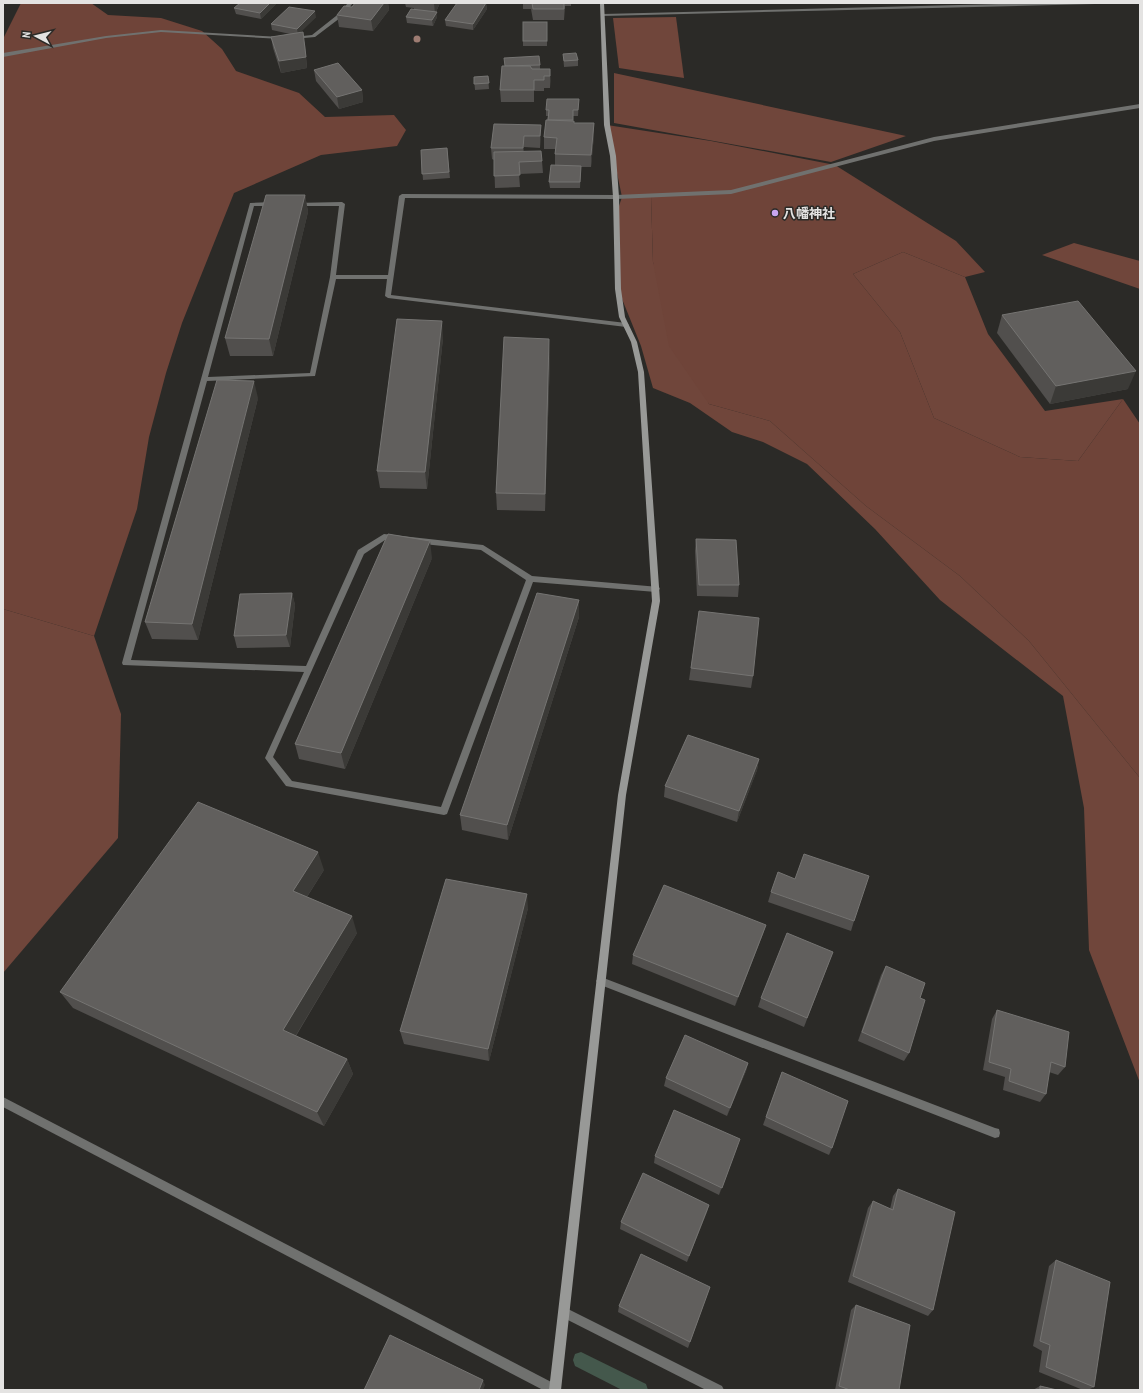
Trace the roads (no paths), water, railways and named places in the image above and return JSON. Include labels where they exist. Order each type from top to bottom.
[{"type":"street","points":[[3,55],[106,37],[161,31],[270,38],[296,38],[313,36],[338,17],[351,3]]},
{"type":"street","points":[[3,1102],[555,1390],[622,795],[656,601],[641,372],[634,342],[622,317],[618,289],[616,197],[613,156],[607,124],[602,3]]},
{"type":"street","points":[[602,15],[1095,3]]},
{"type":"street","points":[[626,325],[388,296],[402,196],[616,197],[731,192],[934,139],[1140,106]]},
{"type":"street","points":[[282,204],[252,204],[126,663],[309,669]]},
{"type":"street","points":[[204,378],[313,375],[333,277],[342,204],[290,204]]},
{"type":"street","points":[[333,277],[390,277]]},
{"type":"street","points":[[530,578],[444,811],[289,784],[269,758],[361,552],[384,537],[483,548],[530,578],[656,589]]},
{"type":"street","points":[[601,981],[995,1133]]},
{"type":"street","points":[[564,1312],[718,1390]]},
{"type":"waterway","points":[[581,1360],[640,1390]]},
{"type":"place","name":"八幡神社","points":[[775,213]]}]
